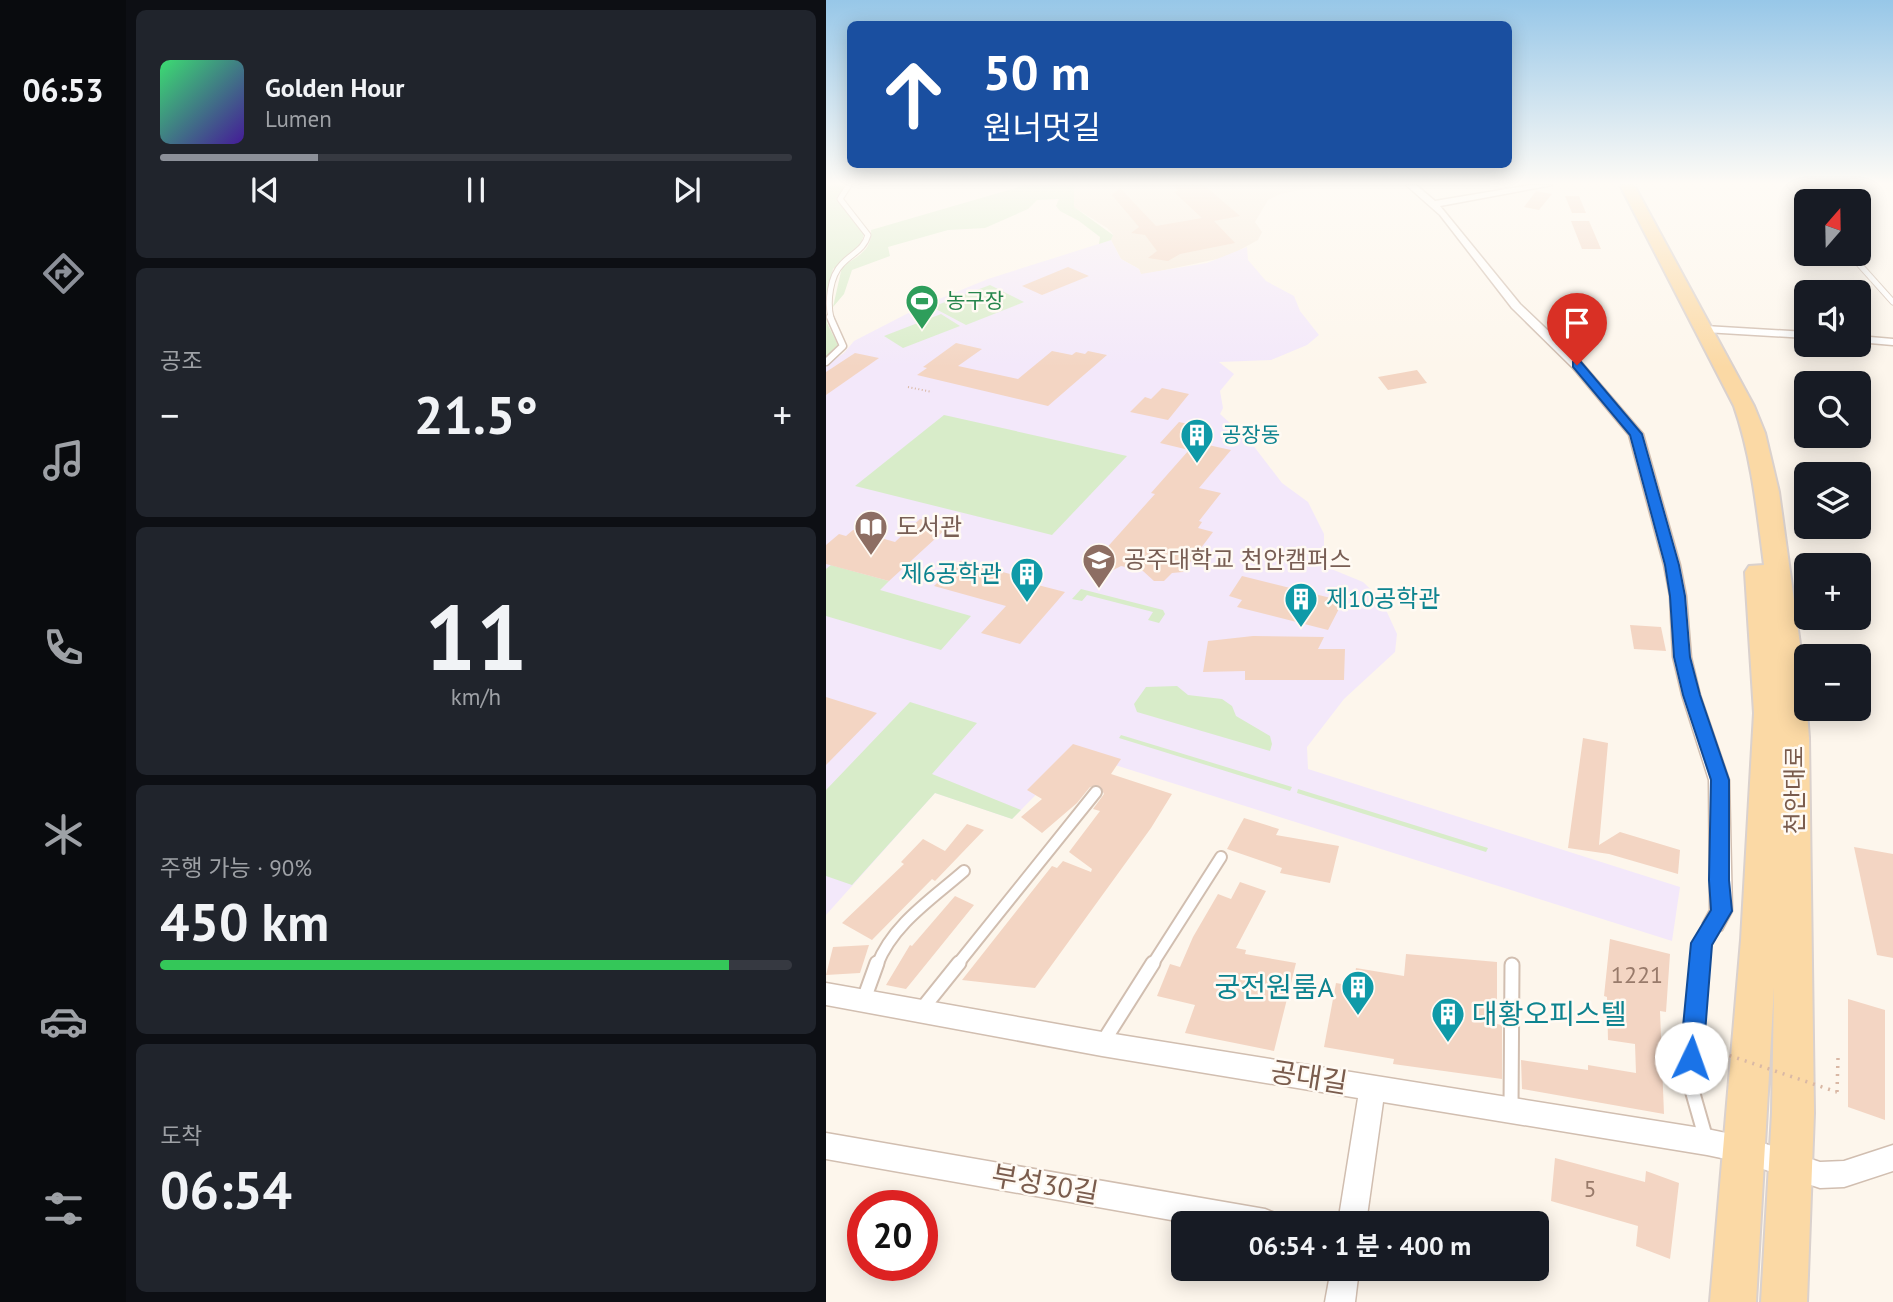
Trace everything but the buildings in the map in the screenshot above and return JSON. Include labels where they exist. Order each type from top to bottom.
[{"type":"main road","name":"천안대로","points":[[1644,246],[1726,402],[1746,471],[1762,601],[1769,713],[1745,1150],[1733,1302]]},
{"type":"main road","name":"천안대로","points":[[1660,246],[1730,375],[1754,433],[1767,492],[1790,673],[1794,738],[1795,949],[1784,1302]]},
{"type":"street","points":[[1467,246],[1516,306],[1577,365],[1636,434],[1672,565],[1678,596],[1682,657],[1691,695],[1720,780],[1721,911],[1714,923]]},
{"type":"street","name":"공대길","points":[[826,994],[1102,1044],[1707,1142],[1745,1150],[1820,1175],[1844,1174],[1893,1158]]},
{"type":"street","points":[[1354,1211],[1372,1088]]},
{"type":"street","name":"부성30길","points":[[826,1146],[1197,1211]]},
{"type":"street","points":[[1340,1302],[1343,1281]]},
{"type":"lane","points":[[826,362],[843,346],[840,335],[830,322],[829,302],[838,267],[865,246]]},
{"type":"lane","points":[[1861,266],[1893,302]]},
{"type":"lane","points":[[1705,328],[1794,334]]},
{"type":"lane","points":[[1871,340],[1893,342]]},
{"type":"lane","points":[[921,1011],[1096,792]]},
{"type":"lane","points":[[1102,1044],[1221,857]]},
{"type":"lane","points":[[864,1000],[880,956],[889,943],[905,924],[964,871]]},
{"type":"lane","points":[[1707,1142],[1690,1083],[1694,1007],[1702,943],[1714,923]]},
{"type":"lane","points":[[1511,1110],[1512,965]]},
{"type":"path","points":[[908,387],[932,392]]},
{"type":"path","points":[[1722,1053],[1837,1092],[1838,1058]]},
{"type":"shaded area","name":"공주대학교 천안캠퍼스","points":[[1093,246],[1114,246],[1121,259],[1139,269],[1141,274],[1207,263],[1247,247],[1248,260],[1266,281],[1294,296],[1300,311],[1319,335],[1307,345],[1271,360],[1219,362],[1234,374],[1220,391],[1223,408],[1220,414],[1249,440],[1282,483],[1308,502],[1324,534],[1324,566],[1363,582],[1381,599],[1397,634],[1395,652],[1344,699],[1307,747],[1308,769],[1680,887],[1672,941],[1077,753],[1012,819],[935,793],[826,915],[826,365],[844,353],[854,341],[922,306],[988,279]]},
{"type":"shaded area","points":[[1114,246],[1247,246],[1227,257],[1141,275],[1139,269],[1121,259]]},
{"type":"green space","points":[[826,246],[860,246],[833,269],[826,306]]},
{"type":"green space","points":[[867,246],[892,246],[888,247],[890,256],[852,270],[844,294],[833,307],[842,267]]},
{"type":"green space","points":[[990,285],[1024,302],[966,325],[932,307]]},
{"type":"green space","points":[[826,306],[827,323],[839,347],[826,360]]},
{"type":"green space","name":"농구장","points":[[941,314],[960,326],[903,348],[884,336]]},
{"type":"green space","points":[[944,415],[1127,456],[1052,535],[855,486]]},
{"type":"green space","points":[[831,565],[889,581],[880,590],[971,616],[941,650],[826,616],[826,569]]},
{"type":"green space","points":[[1081,589],[1163,610],[1165,614],[1159,623],[1148,620],[1153,612],[1087,595],[1082,601],[1072,599]]},
{"type":"green space","points":[[1177,686],[1188,695],[1222,699],[1232,706],[1236,716],[1270,736],[1270,751],[1137,712],[1134,704],[1146,687]]},
{"type":"green space","points":[[910,702],[977,723],[932,774],[1021,810],[1012,819],[935,793],[852,885],[826,876],[826,790]]},
{"type":"green space","points":[[1121,735],[1292,787],[1290,791],[1119,738]]},
{"type":"green space","points":[[1298,789],[1488,848],[1486,852],[1297,793]]},
{"type":"place","name":"농구장","points":[[922,331]]},
{"type":"place","name":"공장동","points":[[1197,465]]},
{"type":"place","name":"도서관","points":[[871,557]]},
{"type":"place","name":"공주대학교 천안캠퍼스","points":[[1099,590]]},
{"type":"place","name":"제6공학관","points":[[1027,604]]},
{"type":"place","name":"제10공학관","points":[[1301,629]]},
{"type":"place","name":"궁전원룸A","points":[[1358,1017]]},
{"type":"place","name":"대황오피스텔","points":[[1448,1044]]},
{"type":"route","points":[[1577,365],[1636,434],[1661,517],[1672,565],[1678,596],[1682,657],[1691,695],[1720,780],[1721,911],[1702,943],[1691,1058]]}]
